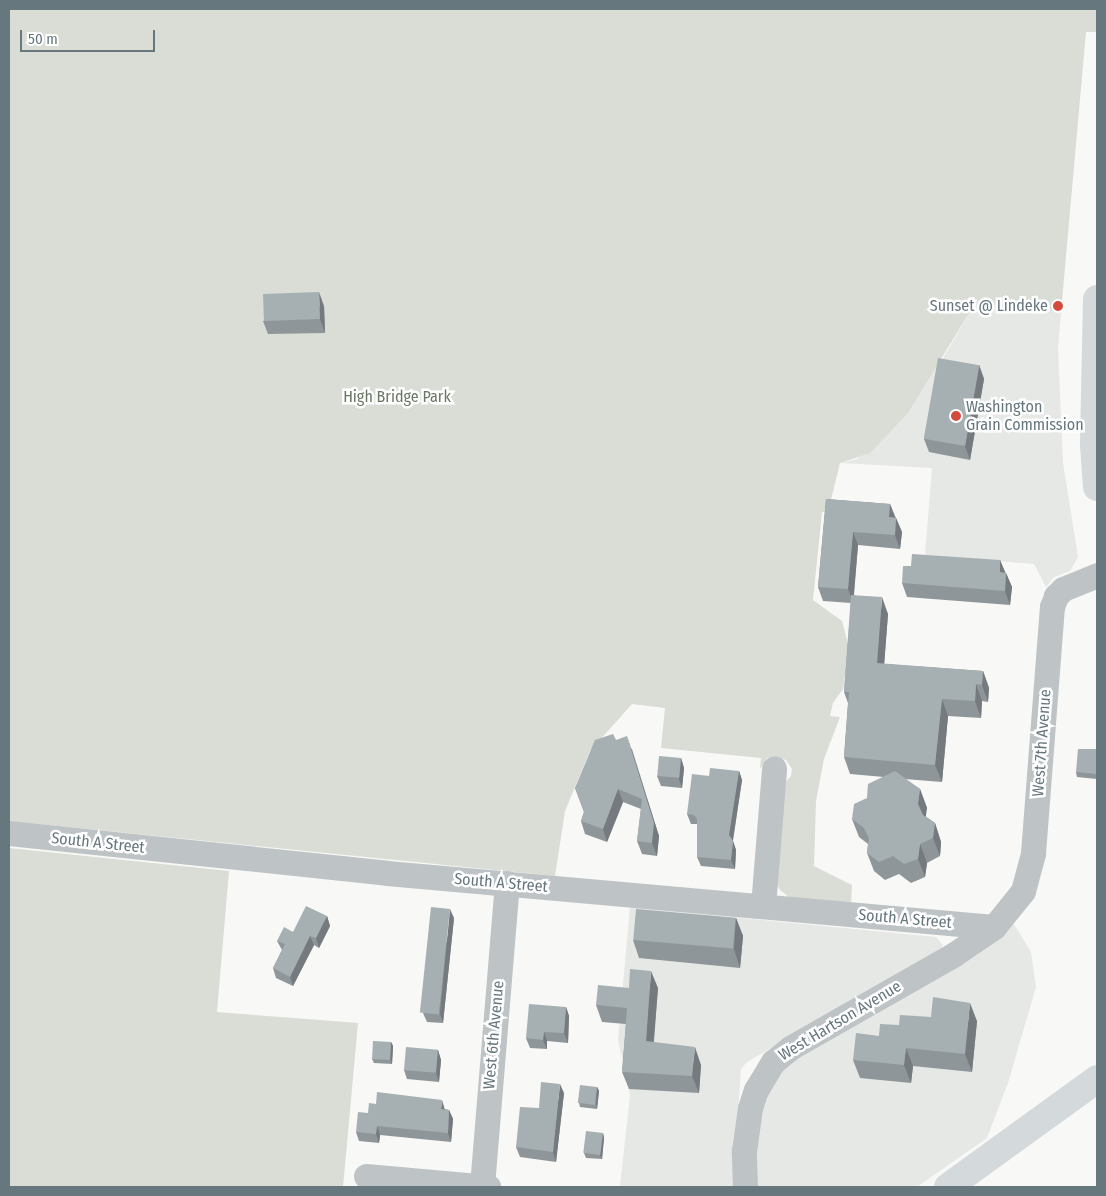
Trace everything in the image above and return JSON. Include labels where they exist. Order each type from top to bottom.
[{"type":"main road","points":[[1097,299],[1094,445],[1097,487]]},
{"type":"main road","points":[[960,1183],[1097,1079]]},
{"type":"street","name":"West 7th Avenue","points":[[994,927],[1023,891],[1033,853],[1052,607],[1056,596],[1063,589],[1097,575]]},
{"type":"street","points":[[763,906],[774,768]]},
{"type":"street","name":"South A Street","points":[[9,833],[507,883],[994,927]]},
{"type":"street","name":"West 6th Avenue","points":[[486,1187],[507,883]]},
{"type":"street","name":"West Hartson Avenue","points":[[745,1187],[744,1151],[750,1108],[756,1090],[773,1062],[790,1048],[953,954],[994,927]]},
{"type":"street","points":[[366,1176],[486,1187]]},
{"type":"shaded area","points":[[974,305],[1061,312],[1058,349],[1063,463],[1078,557],[1070,571],[1054,577],[1046,587],[1034,564],[925,555],[932,468],[840,463],[857,459],[942,360]]},
{"type":"shaded area","points":[[630,907],[936,937],[943,945],[940,951],[747,1062],[741,1069],[733,1187],[620,1187],[630,1095],[618,1040]]},
{"type":"shaded area","points":[[1012,921],[1031,952],[1036,987],[1008,1083],[987,1138],[917,1187],[756,1187],[752,1147],[764,1101],[778,1074],[800,1052]]},
{"type":"green space","name":"High Bridge Park","points":[[9,9],[1097,9],[1097,32],[1086,32],[1061,312],[974,305],[908,413],[870,453],[840,463],[828,512],[822,512],[813,600],[842,621],[849,648],[843,689],[833,703],[830,716],[840,717],[824,759],[816,801],[814,866],[852,885],[851,904],[790,898],[780,890],[775,880],[776,791],[791,776],[792,769],[786,760],[775,757],[767,758],[760,769],[761,758],[661,748],[665,708],[632,704],[590,751],[565,811],[555,876],[9,821]]},
{"type":"green space","points":[[9,848],[229,871],[217,1012],[358,1023],[343,1187],[9,1187]]},
{"type":"building","points":[[319,292],[320,319],[264,321],[263,294]]},
{"type":"building","name":"Washington Grain Commission","points":[[938,358],[979,365],[965,446],[924,439]]},
{"type":"building","points":[[826,499],[890,504],[889,517],[896,518],[895,535],[853,532],[848,589],[818,587]]},
{"type":"building","points":[[912,554],[1000,560],[1000,572],[1006,573],[1005,591],[902,583],[903,566],[911,566]]},
{"type":"building","points":[[851,595],[882,597],[877,663],[983,671],[982,685],[976,684],[975,701],[942,699],[935,765],[844,757],[849,692],[844,692]]},
{"type":"building","points":[[613,734],[616,740],[627,736],[654,823],[652,843],[637,841],[642,799],[618,789],[603,829],[581,821],[584,812],[575,788],[595,740]]},
{"type":"building","points":[[1078,749],[1097,749],[1097,774],[1076,772]]},
{"type":"building","points":[[659,756],[681,758],[679,778],[657,776]]},
{"type":"building","points":[[710,768],[739,771],[729,835],[733,841],[731,860],[697,857],[697,819],[694,815],[687,814],[692,774],[709,776]]},
{"type":"building","points":[[895,771],[920,789],[918,804],[923,815],[935,823],[933,838],[920,844],[918,859],[904,864],[893,856],[879,862],[867,853],[869,838],[864,828],[852,819],[854,804],[867,798],[868,784]]},
{"type":"building","points":[[306,906],[327,916],[316,938],[310,936],[290,977],[273,968],[285,944],[277,941],[284,927],[293,932]]},
{"type":"building","points":[[431,907],[450,909],[439,1014],[420,1012]]},
{"type":"building","points":[[636,909],[736,918],[733,949],[633,940]]},
{"type":"building","points":[[630,969],[651,971],[646,1041],[695,1047],[692,1076],[622,1072],[627,1008],[596,1005],[598,985],[629,988]]},
{"type":"building","points":[[933,997],[970,1003],[965,1054],[906,1048],[904,1065],[853,1060],[856,1033],[879,1036],[880,1024],[899,1025],[900,1015],[931,1017]]},
{"type":"building","points":[[529,1004],[566,1007],[564,1033],[544,1032],[543,1040],[526,1038]]},
{"type":"building","points":[[373,1041],[391,1042],[390,1060],[372,1059]]},
{"type":"building","points":[[406,1047],[438,1050],[436,1073],[404,1070]]},
{"type":"building","points":[[541,1082],[560,1084],[553,1152],[516,1147],[520,1107],[539,1108]]},
{"type":"building","points":[[580,1085],[597,1087],[595,1105],[578,1103]]},
{"type":"building","points":[[377,1092],[442,1100],[441,1109],[449,1110],[448,1133],[377,1126],[376,1134],[356,1132],[358,1112],[368,1113],[369,1103],[376,1104]]},
{"type":"building","points":[[586,1131],[603,1133],[600,1155],[583,1153]]},
{"type":"place","name":"Sunset @ Lindeke","points":[[1058,306]]},
{"type":"place","name":"Washington Grain Commission","points":[[956,416]]}]
